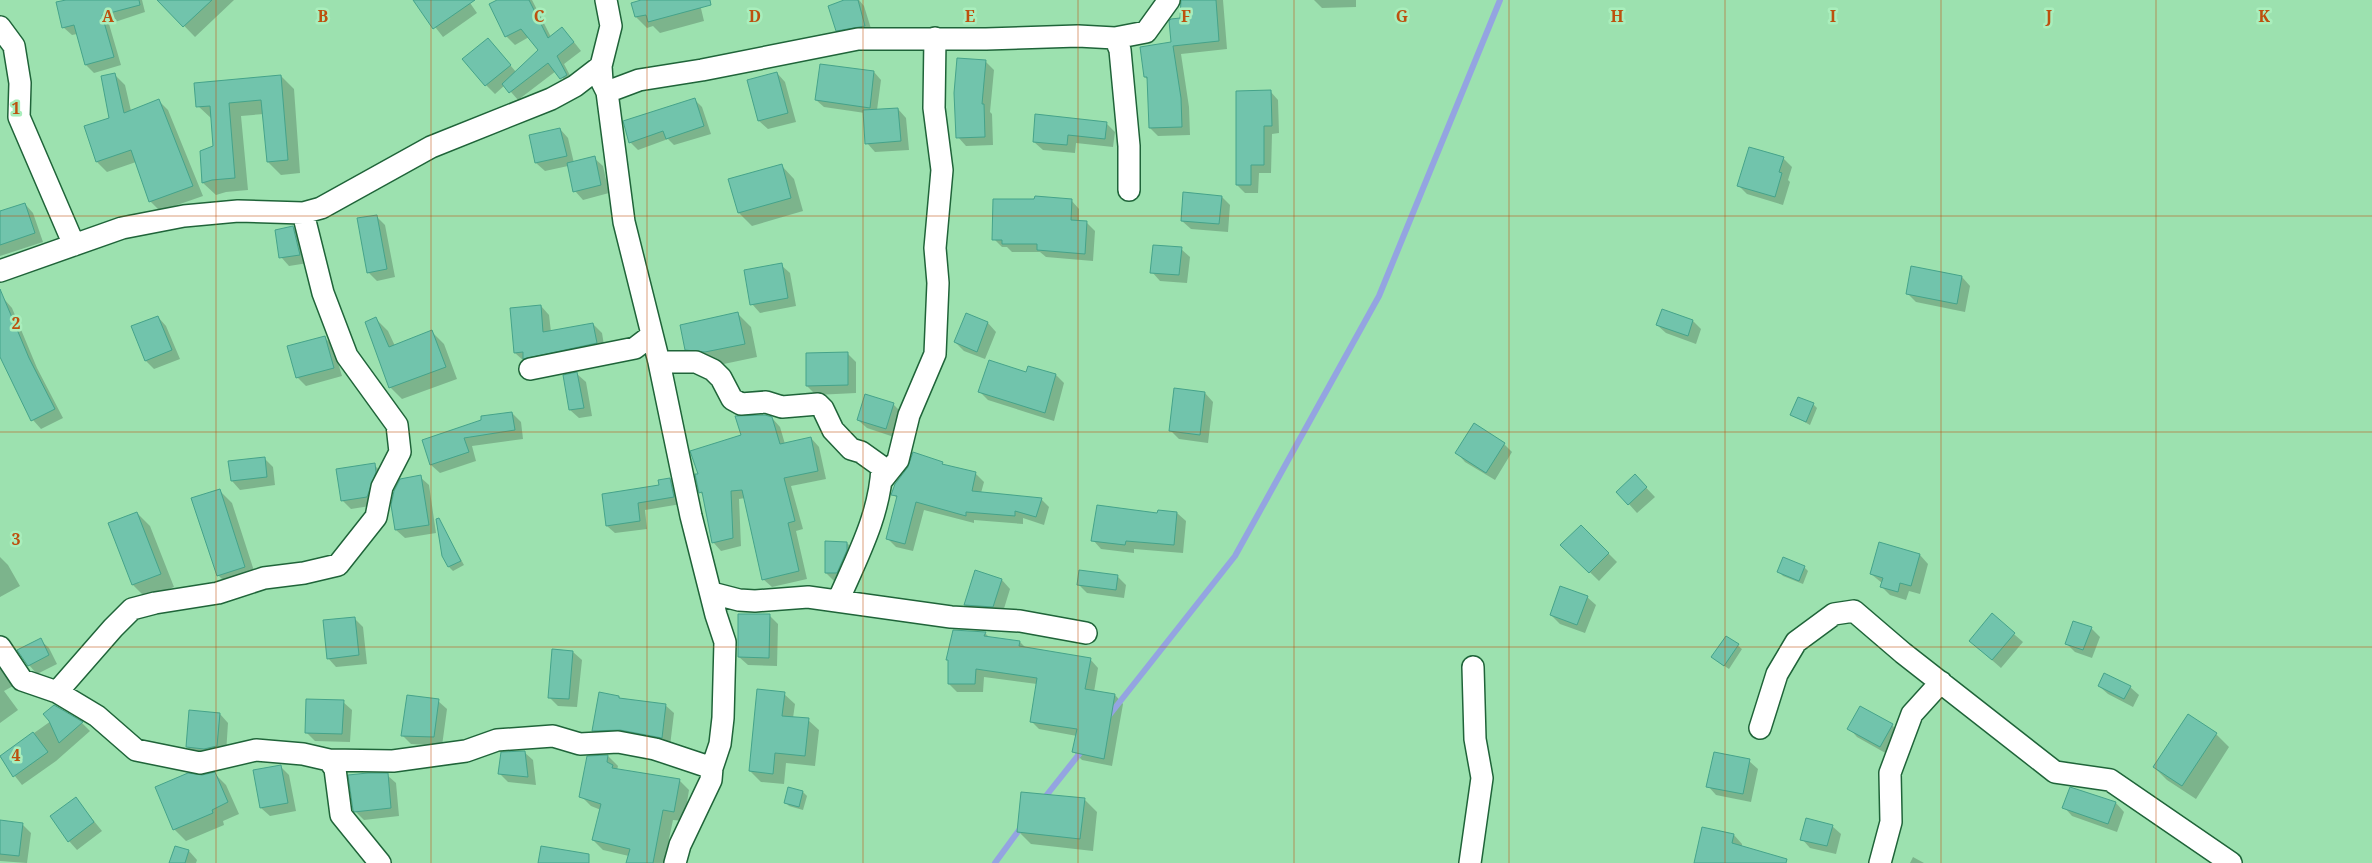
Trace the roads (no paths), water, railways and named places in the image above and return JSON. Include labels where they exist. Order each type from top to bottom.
[{"type":"street","points":[[606,0],[611,26],[601,66],[602,82],[606,92],[624,222],[659,362],[691,516],[712,593],[716,615],[725,642],[723,718],[720,744],[712,768],[711,780],[680,845],[675,863]]},
{"type":"street","points":[[606,92],[639,80],[702,70],[858,39],[986,39],[1086,36],[1115,38],[1146,32],[1170,0]]},
{"type":"street","points":[[0,27],[14,46],[20,83],[20,117],[74,245]]},
{"type":"street","points":[[882,480],[898,460],[909,415],[935,354],[938,283],[934,248],[942,170],[934,108],[935,38]]},
{"type":"street","points":[[1115,38],[1120,50],[1129,146],[1129,190]]},
{"type":"street","points":[[0,271],[122,228],[184,216],[238,211],[303,213],[321,208],[432,147],[551,99],[575,86],[601,66]]},
{"type":"street","points":[[57,692],[112,628],[132,609],[155,603],[218,594],[264,578],[304,573],[338,565],[376,517],[382,487],[400,452],[397,425],[347,356],[322,293],[303,213]]},
{"type":"street","points":[[530,369],[636,348],[652,335]]},
{"type":"street","points":[[659,362],[696,362],[713,370],[721,378],[732,399],[740,404],[766,402],[782,407],[818,404],[823,409],[834,430],[851,449],[861,452],[882,467],[882,480],[873,521],[838,601]]},
{"type":"street","points":[[712,593],[740,600],[755,601],[808,597],[951,617],[1020,621],[1086,633]]},
{"type":"street","points":[[1760,728],[1777,674],[1796,642],[1834,614],[1854,611],[2055,772],[2110,780],[2231,863]]},
{"type":"street","points":[[0,647],[22,680],[57,692],[98,716],[136,750],[200,763],[256,750],[303,754],[329,760],[393,761],[466,751],[496,740],[553,736],[580,744],[618,742],[656,749],[712,768]]},
{"type":"street","points":[[1470,863],[1482,778],[1475,738],[1473,667]]},
{"type":"street","points":[[1880,863],[1891,822],[1890,773],[1912,714],[1941,682]]},
{"type":"street","points":[[329,760],[335,769],[341,815],[380,863]]},
{"type":"waterway","points":[[1107,718],[1235,556],[1379,296],[1500,0]]},
{"type":"waterway","points":[[1042,801],[1084,748]]},
{"type":"waterway","points":[[995,863],[1022,826]]}]
